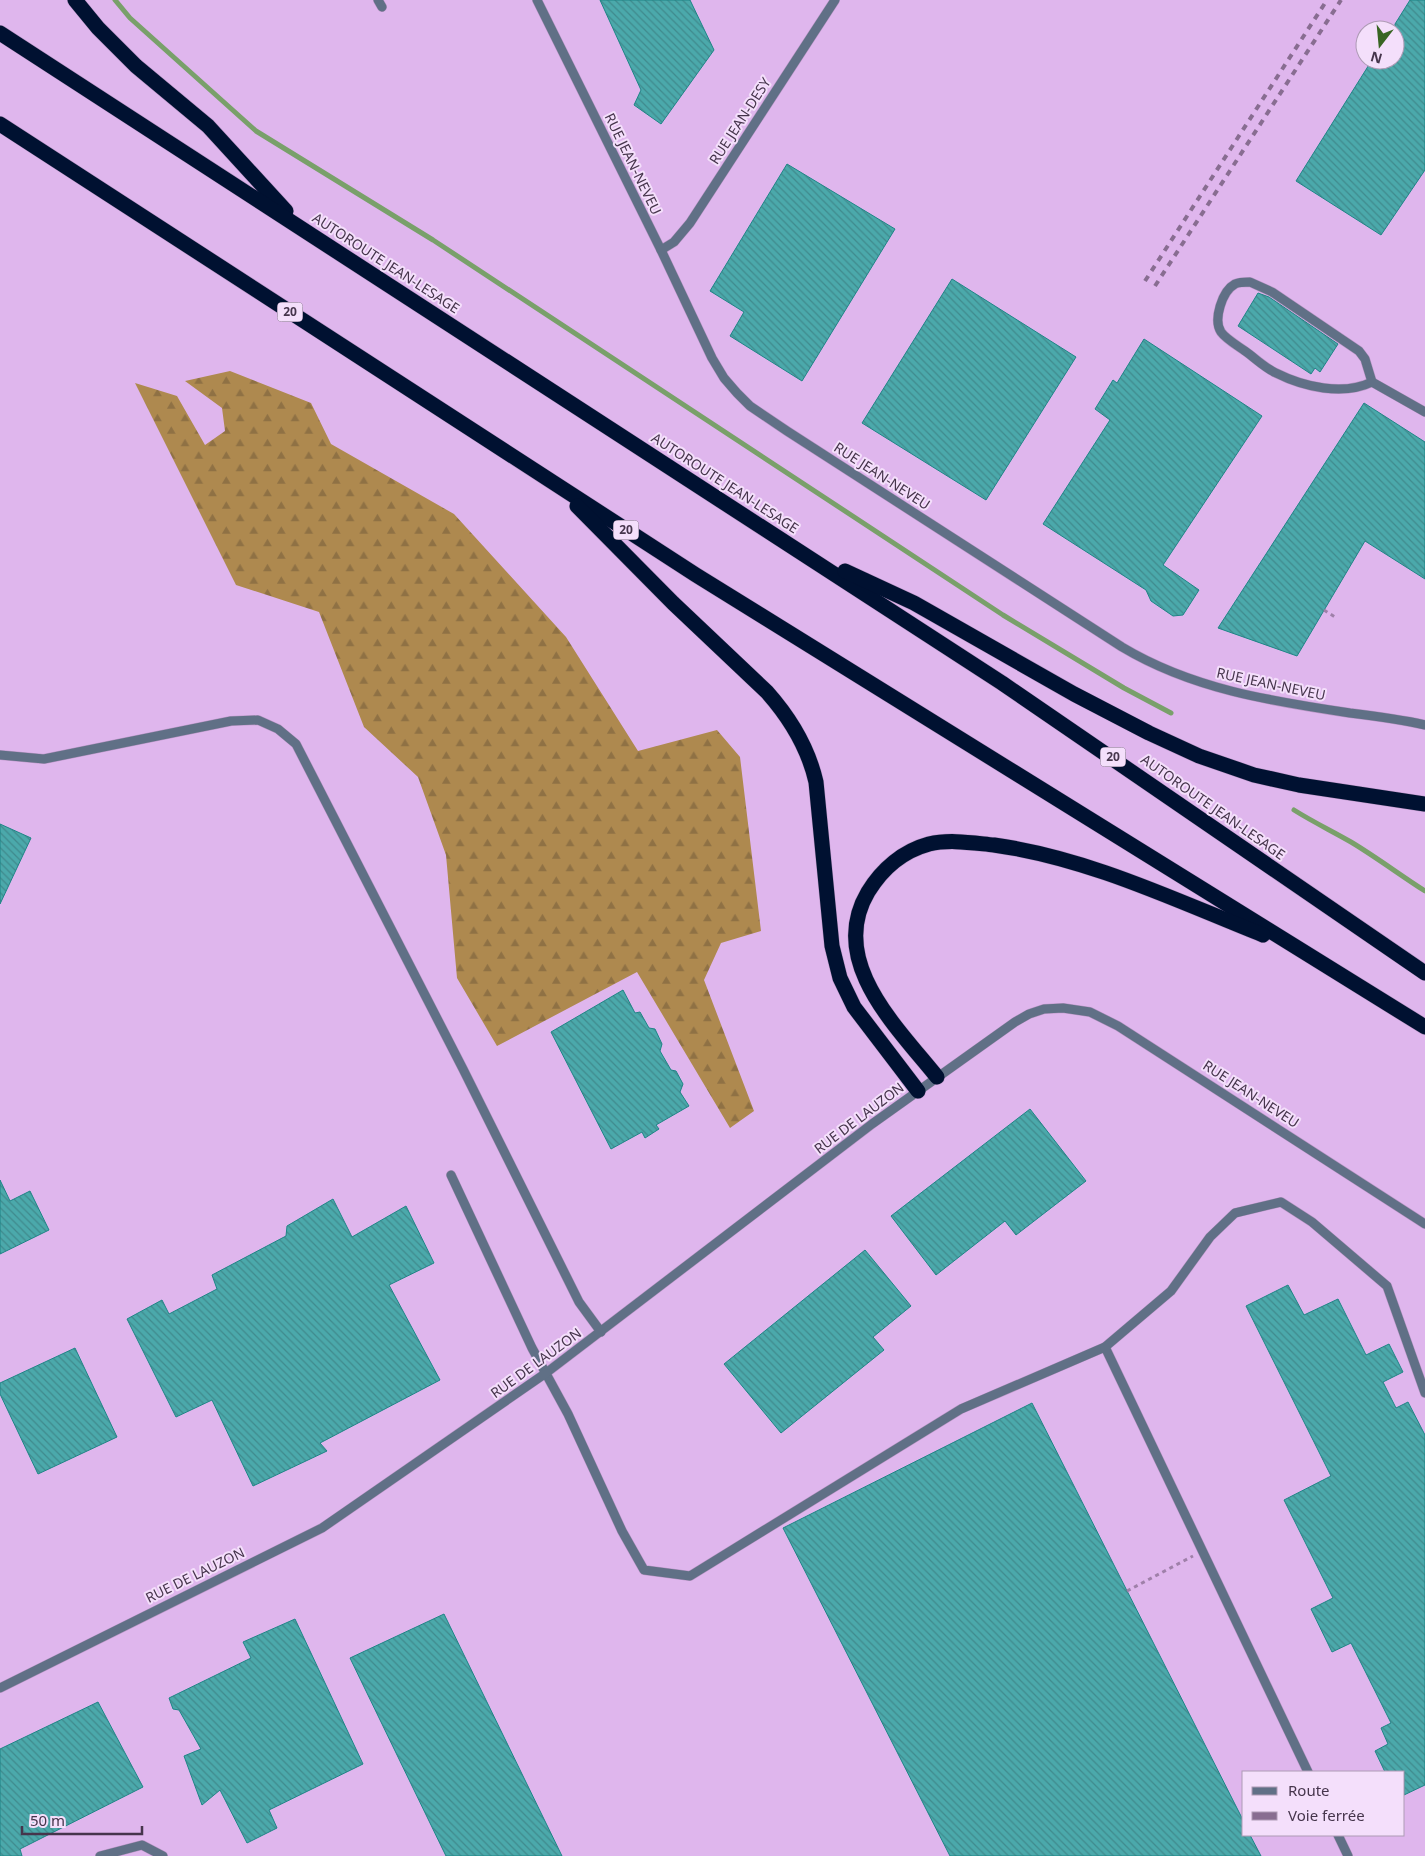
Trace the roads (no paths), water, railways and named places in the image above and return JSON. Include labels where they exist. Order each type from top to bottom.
[{"type":"highway","points":[[76,0],[98,28],[136,66],[208,126],[300,227]]},
{"type":"highway","name":"AUTOROUTE JEAN-LESAGE","points":[[0,33],[949,648],[1112,757],[1425,973]]},
{"type":"highway","name":"20","points":[[0,124],[704,580],[1425,1027]]},
{"type":"highway","points":[[0,130],[23,140]]},
{"type":"highway","points":[[556,485],[672,603],[768,692],[781,707],[796,730],[806,750],[816,782],[831,936],[840,978],[854,1007],[918,1091]]},
{"type":"highway","points":[[796,549],[914,603],[1067,690],[1199,756],[1254,774],[1298,785],[1425,804]]},
{"type":"highway","points":[[937,1077],[873,993],[862,971],[856,944],[859,914],[871,888],[884,870],[900,857],[920,848],[939,843],[966,842],[1054,857],[1117,877],[1303,951]]},
{"type":"street","name":"RUE JEAN-NEVEU","points":[[537,0],[661,250],[712,358],[724,378],[744,400],[801,440],[1122,647],[1154,664],[1177,674],[1246,696],[1425,725]]},
{"type":"street","name":"RUE JEAN-DESY","points":[[661,250],[674,242],[690,223],[834,0]]},
{"type":"street","points":[[1372,382],[1365,386],[1326,389],[1304,384],[1275,373],[1221,332],[1217,319],[1226,292],[1234,285],[1250,282],[1272,292],[1359,351],[1365,359],[1372,382],[1425,412]]},
{"type":"street","points":[[0,755],[44,759],[230,722],[258,720],[278,729],[296,744],[463,1069],[579,1302],[601,1332]]},
{"type":"street","name":"RUE JEAN-NEVEU","points":[[1054,1008],[1071,1008],[1090,1012],[1118,1026],[1425,1224]]},
{"type":"street","name":"RUE DE LAUZON","points":[[0,1688],[322,1528],[546,1373],[918,1091],[1014,1022],[1036,1012],[1054,1008]]},
{"type":"street","points":[[451,1174],[532,1348],[568,1414],[622,1531],[644,1570],[690,1576],[961,1409],[1104,1347],[1171,1291],[1210,1237],[1235,1213],[1281,1202],[1312,1222],[1387,1286],[1425,1393]]},
{"type":"street","points":[[1104,1347],[1308,1771]]},
{"type":"street","points":[[1338,1836],[1348,1856]]},
{"type":"street","points":[[100,1856],[142,1844],[163,1856]]},
{"type":"waterway","points":[[115,0],[130,18],[256,131],[433,240],[1003,615],[1124,688],[1171,713]]},
{"type":"waterway","points":[[1294,810],[1351,842],[1425,891]]},
{"type":"railway","points":[[1145,281],[1327,0]]},
{"type":"railway","points":[[1155,286],[1341,0]]}]
